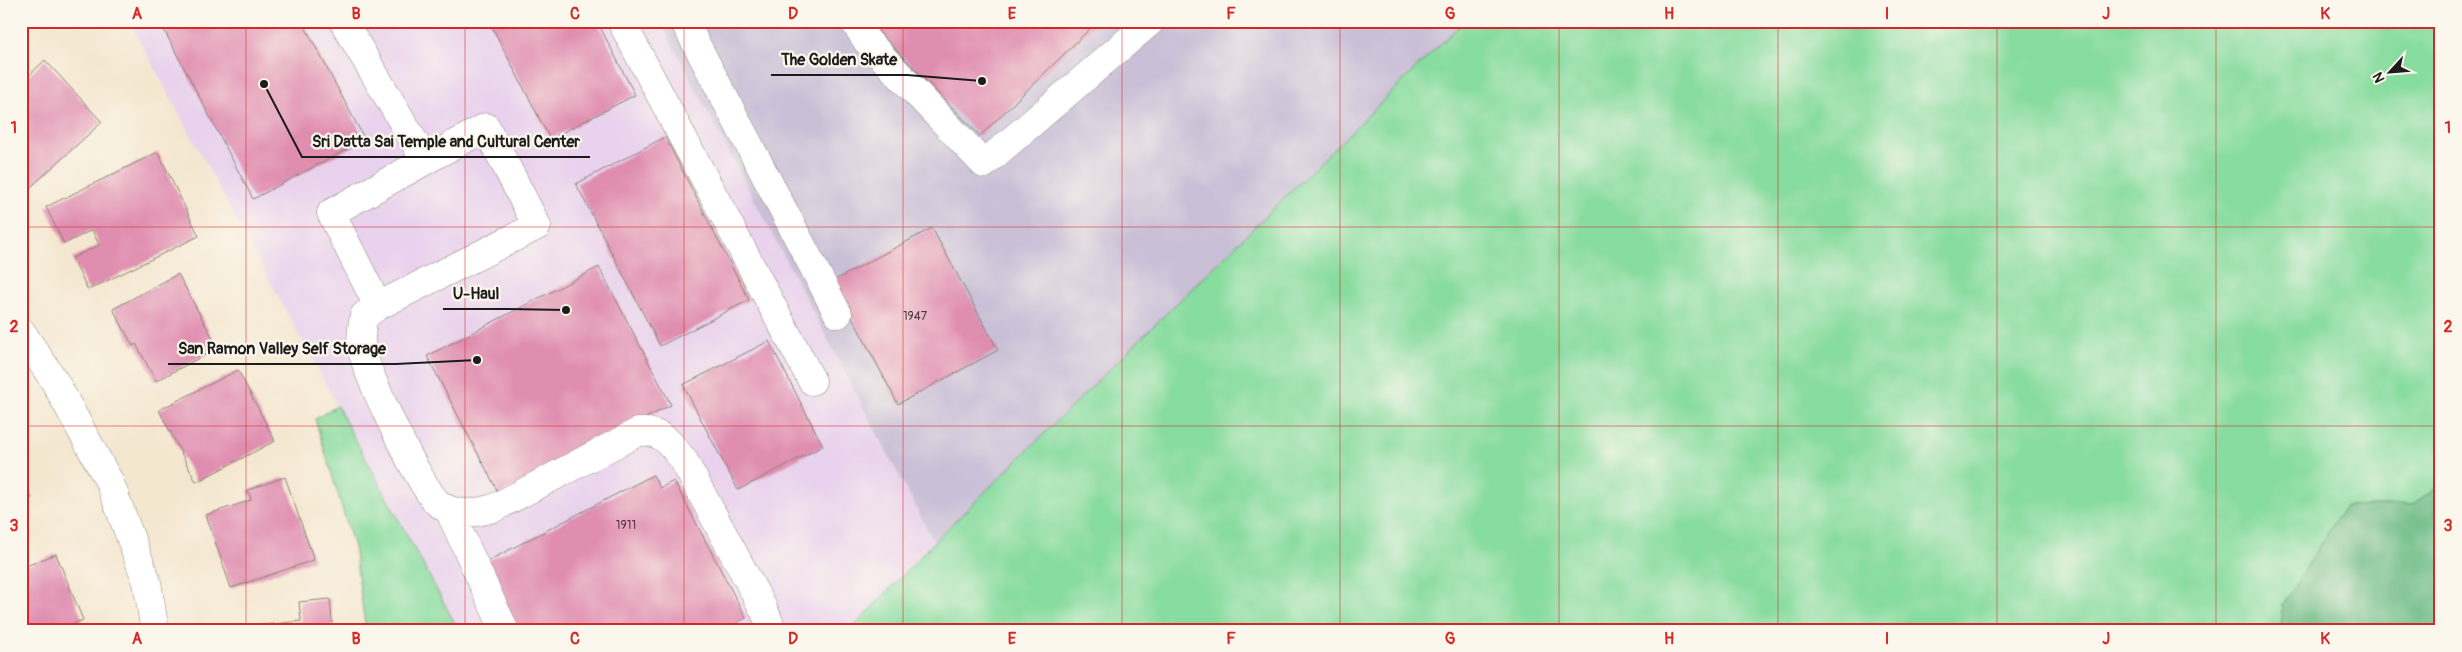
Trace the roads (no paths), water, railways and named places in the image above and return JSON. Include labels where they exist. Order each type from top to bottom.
[{"type":"street","points":[[621,21],[812,381]]},
{"type":"street","points":[[684,21],[838,314]]},
{"type":"street","points":[[854,21],[866,41],[984,164],[1151,21]]},
{"type":"street","points":[[351,24],[425,160]]},
{"type":"street","points":[[378,306],[331,213],[486,127],[537,226],[378,306],[364,316],[362,350],[382,405],[424,484],[438,504],[449,510],[471,514],[494,508],[638,432],[649,431],[661,434],[673,445],[684,461],[770,624],[768,631]]},
{"type":"street","points":[[21,331],[55,382],[110,483],[147,582],[155,631]]},
{"type":"street","points":[[449,510],[505,631]]},
{"type":"place","name":"The Golden Skate","points":[[982,81]]},
{"type":"place","name":"Sri Datta Sai Temple and Cultural Center","points":[[264,84]]},
{"type":"place","name":"U-Haul","points":[[566,310]]},
{"type":"place","name":"San Ramon Valley Self Storage","points":[[477,360]]}]
